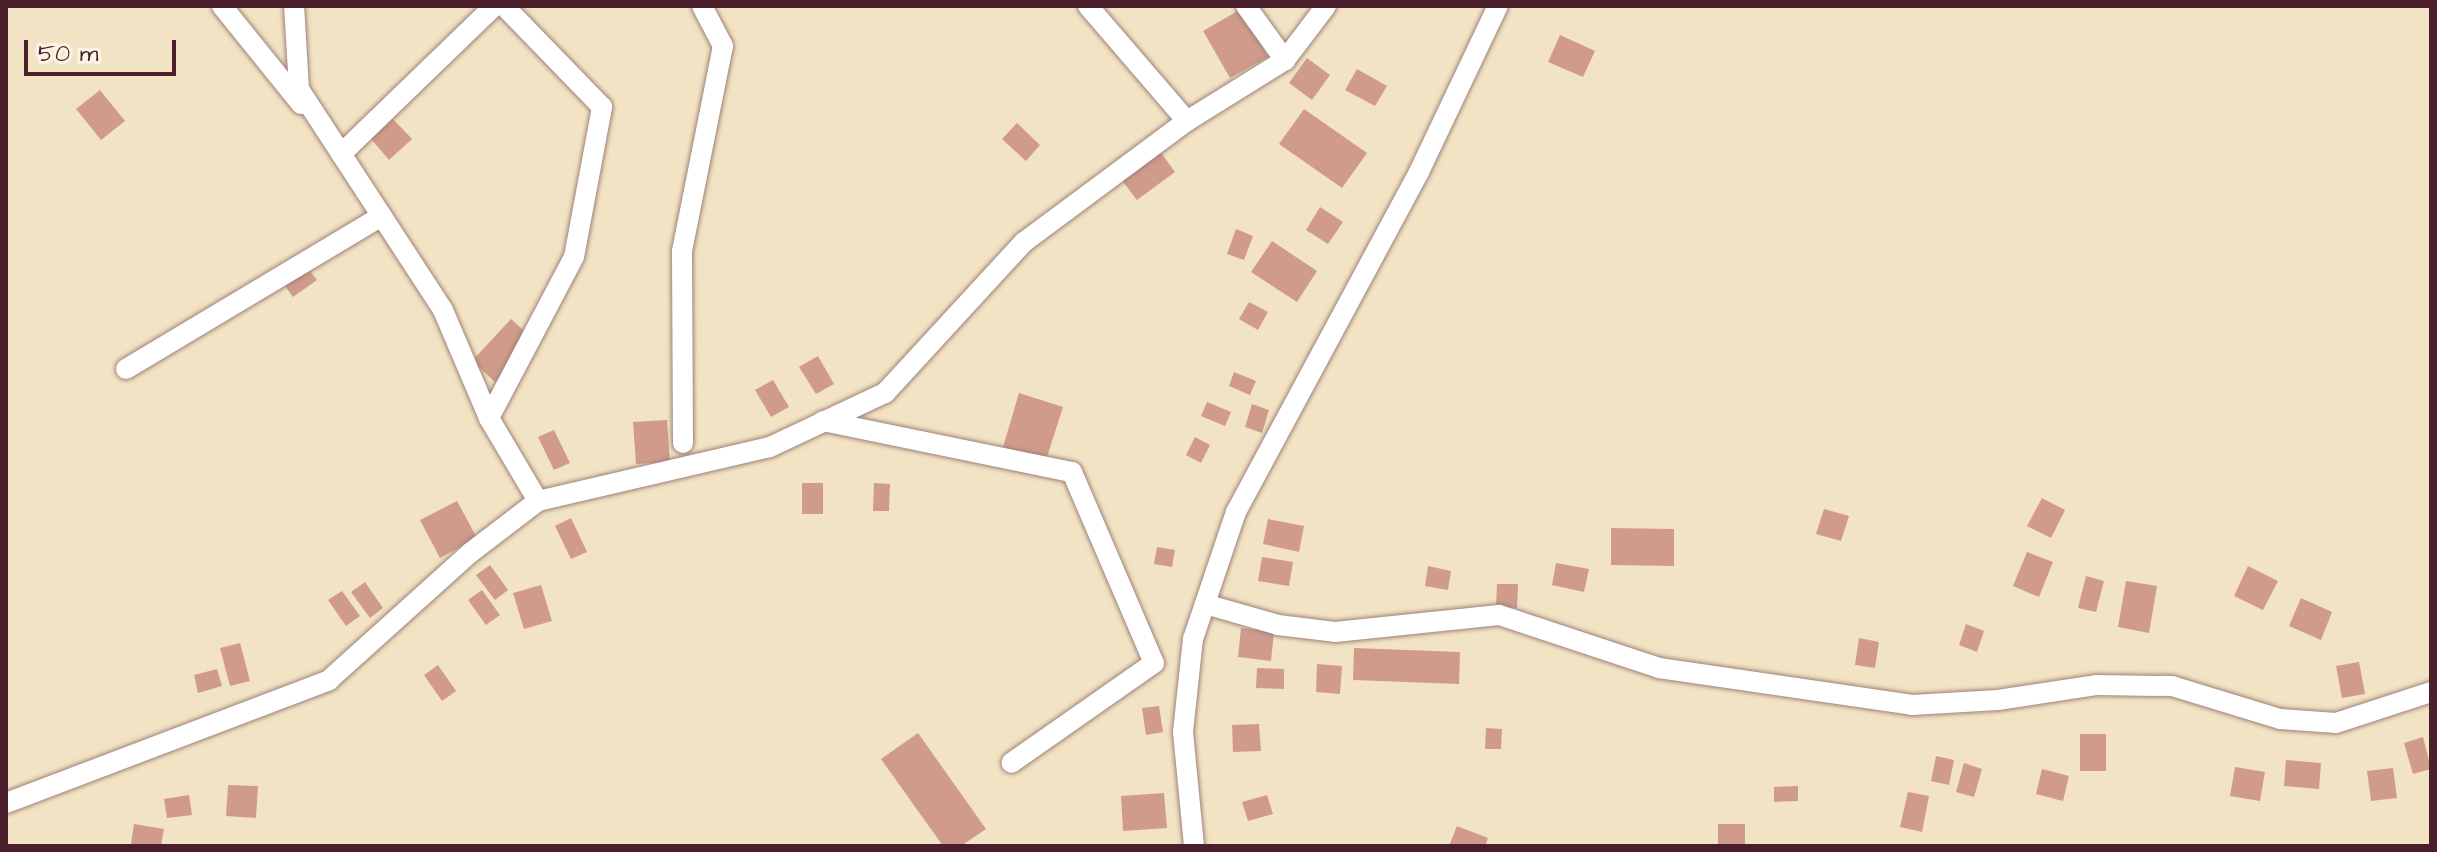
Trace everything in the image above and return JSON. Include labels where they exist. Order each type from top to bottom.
[{"type":"street","points":[[222,6],[341,154]]},
{"type":"street","points":[[294,6],[299,89],[443,310],[489,418],[538,501]]},
{"type":"street","points":[[341,154],[494,6]]},
{"type":"street","points":[[489,418],[574,257],[602,107],[504,6]]},
{"type":"street","points":[[683,443],[682,251],[723,46],[702,6]]},
{"type":"street","points":[[1088,6],[1187,121]]},
{"type":"street","points":[[1246,6],[1285,60]]},
{"type":"street","points":[[6,803],[329,680],[470,553],[538,501],[770,447],[885,393],[1024,242],[1187,121],[1285,60],[1326,6]]},
{"type":"street","points":[[1194,846],[1183,732],[1193,639],[1236,512],[1419,172],[1498,6]]},
{"type":"street","points":[[126,369],[382,216]]},
{"type":"street","points":[[823,421],[1072,472],[1154,663],[1011,763]]},
{"type":"street","points":[[1205,604],[1278,625],[1335,632],[1499,615],[1659,668],[1912,705],[1998,700],[2096,685],[2172,686],[2280,719],[2336,723],[2431,692]]},
{"type":"building","points":[[1241,9],[1268,57],[1230,78],[1203,31]]},
{"type":"building","points":[[1560,35],[1595,51],[1583,77],[1548,62]]},
{"type":"building","points":[[1307,58],[1330,75],[1312,100],[1289,83]]},
{"type":"building","points":[[1357,69],[1387,86],[1375,106],[1345,90]]},
{"type":"building","points":[[100,90],[125,121],[101,140],[76,109]]},
{"type":"building","points":[[1304,109],[1367,153],[1342,188],[1279,144]]},
{"type":"building","points":[[393,119],[412,139],[389,160],[371,139]]},
{"type":"building","points":[[1017,123],[1040,145],[1026,161],[1002,139]]},
{"type":"building","points":[[1159,150],[1175,172],[1137,200],[1120,178]]},
{"type":"building","points":[[1320,207],[1343,222],[1328,244],[1306,230]]},
{"type":"building","points":[[1236,229],[1253,236],[1244,260],[1227,254]]},
{"type":"building","points":[[1272,241],[1317,271],[1297,302],[1251,272]]},
{"type":"building","points":[[300,258],[317,280],[293,297],[277,275]]},
{"type":"building","points":[[1249,302],[1268,312],[1258,330],[1239,319]]},
{"type":"building","points":[[511,319],[534,340],[495,382],[472,361]]},
{"type":"building","points":[[818,356],[834,384],[816,394],[799,367]]},
{"type":"building","points":[[1234,372],[1256,381],[1250,395],[1229,386]]},
{"type":"building","points":[[773,380],[789,407],[771,417],[755,390]]},
{"type":"building","points":[[1019,393],[1063,407],[1046,460],[1003,447]]},
{"type":"building","points":[[1207,402],[1231,412],[1225,426],[1201,416]]},
{"type":"building","points":[[1252,404],[1269,410],[1262,433],[1245,427]]},
{"type":"building","points":[[667,420],[670,462],[636,464],[633,422]]},
{"type":"building","points":[[554,430],[570,463],[554,470],[538,437]]},
{"type":"building","points":[[1195,437],[1210,445],[1201,463],[1186,455]]},
{"type":"building","points":[[802,483],[823,483],[823,514],[802,514]]},
{"type":"building","points":[[874,483],[890,484],[889,511],[873,511]]},
{"type":"building","points":[[2042,498],[2065,510],[2051,538],[2027,526]]},
{"type":"building","points":[[457,501],[477,538],[440,558],[420,520]]},
{"type":"building","points":[[1824,509],[1849,516],[1841,541],[1816,534]]},
{"type":"building","points":[[571,518],[587,552],[571,559],[555,526]]},
{"type":"building","points":[[1268,519],[1304,526],[1299,552],[1263,544]]},
{"type":"building","points":[[1611,528],[1674,529],[1674,566],[1611,565]]},
{"type":"building","points":[[1157,547],[1175,550],[1172,567],[1154,564]]},
{"type":"building","points":[[2027,552],[2053,562],[2039,597],[2013,586]]},
{"type":"building","points":[[1262,557],[1293,562],[1289,586],[1258,581]]},
{"type":"building","points":[[1556,563],[1589,569],[1584,592],[1552,585]]},
{"type":"building","points":[[490,565],[508,590],[495,600],[476,575]]},
{"type":"building","points":[[1428,566],[1451,571],[1448,590],[1425,586]]},
{"type":"building","points":[[2248,566],[2278,581],[2263,610],[2234,596]]},
{"type":"building","points":[[2086,576],[2104,581],[2096,612],[2078,608]]},
{"type":"building","points":[[2126,581],[2157,586],[2149,633],[2118,627]]},
{"type":"building","points":[[365,582],[383,608],[370,618],[351,592]]},
{"type":"building","points":[[1497,584],[1518,584],[1517,608],[1496,607]]},
{"type":"building","points":[[541,585],[552,621],[524,629],[513,593]]},
{"type":"building","points":[[482,590],[500,615],[486,625],[468,600]]},
{"type":"building","points":[[342,591],[360,616],[346,626],[328,600]]},
{"type":"building","points":[[2301,598],[2332,612],[2321,640],[2289,626]]},
{"type":"building","points":[[1966,624],[1984,631],[1977,652],[1959,645]]},
{"type":"building","points":[[1241,628],[1274,632],[1271,661],[1238,657]]},
{"type":"building","points":[[1859,638],[1879,642],[1875,668],[1855,665]]},
{"type":"building","points":[[240,643],[250,681],[230,686],[220,648]]},
{"type":"building","points":[[1354,648],[1460,652],[1459,684],[1353,680]]},
{"type":"building","points":[[2359,662],[2365,694],[2342,698],[2336,666]]},
{"type":"building","points":[[1317,664],[1342,666],[1340,694],[1316,692]]},
{"type":"building","points":[[438,665],[456,691],[442,701],[424,675]]},
{"type":"building","points":[[1257,668],[1284,669],[1284,689],[1256,688]]},
{"type":"building","points":[[217,669],[222,686],[198,693],[194,675]]},
{"type":"building","points":[[1159,706],[1163,732],[1146,735],[1142,708]]},
{"type":"building","points":[[1259,724],[1261,751],[1233,752],[1232,725]]},
{"type":"building","points":[[1486,728],[1502,729],[1501,749],[1485,749]]},
{"type":"building","points":[[918,733],[986,829],[961,846],[943,846],[881,759]]},
{"type":"building","points":[[2080,734],[2106,734],[2106,771],[2080,771]]},
{"type":"building","points":[[2423,737],[2431,769],[2413,774],[2404,743]]},
{"type":"building","points":[[1936,756],[1954,760],[1949,785],[1931,781]]},
{"type":"building","points":[[2286,760],[2321,763],[2319,789],[2284,786]]},
{"type":"building","points":[[1964,763],[1982,769],[1974,797],[1956,792]]},
{"type":"building","points":[[2235,767],[2265,772],[2260,801],[2230,796]]},
{"type":"building","points":[[2393,768],[2397,798],[2371,801],[2367,771]]},
{"type":"building","points":[[2042,769],[2069,776],[2063,801],[2036,794]]},
{"type":"building","points":[[228,785],[258,786],[256,818],[226,816]]},
{"type":"building","points":[[1798,786],[1798,801],[1774,802],[1774,787]]},
{"type":"building","points":[[1908,792],[1929,796],[1922,832],[1900,827]]},
{"type":"building","points":[[1164,793],[1167,828],[1123,831],[1121,796]]},
{"type":"building","points":[[189,795],[192,815],[167,818],[164,799]]},
{"type":"building","points":[[1267,795],[1273,814],[1248,821],[1242,802]]},
{"type":"building","points":[[134,824],[164,829],[161,846],[131,844]]},
{"type":"building","points":[[1718,824],[1745,824],[1745,846],[1718,846]]},
{"type":"building","points":[[1457,826],[1488,838],[1485,846],[1449,846]]}]
